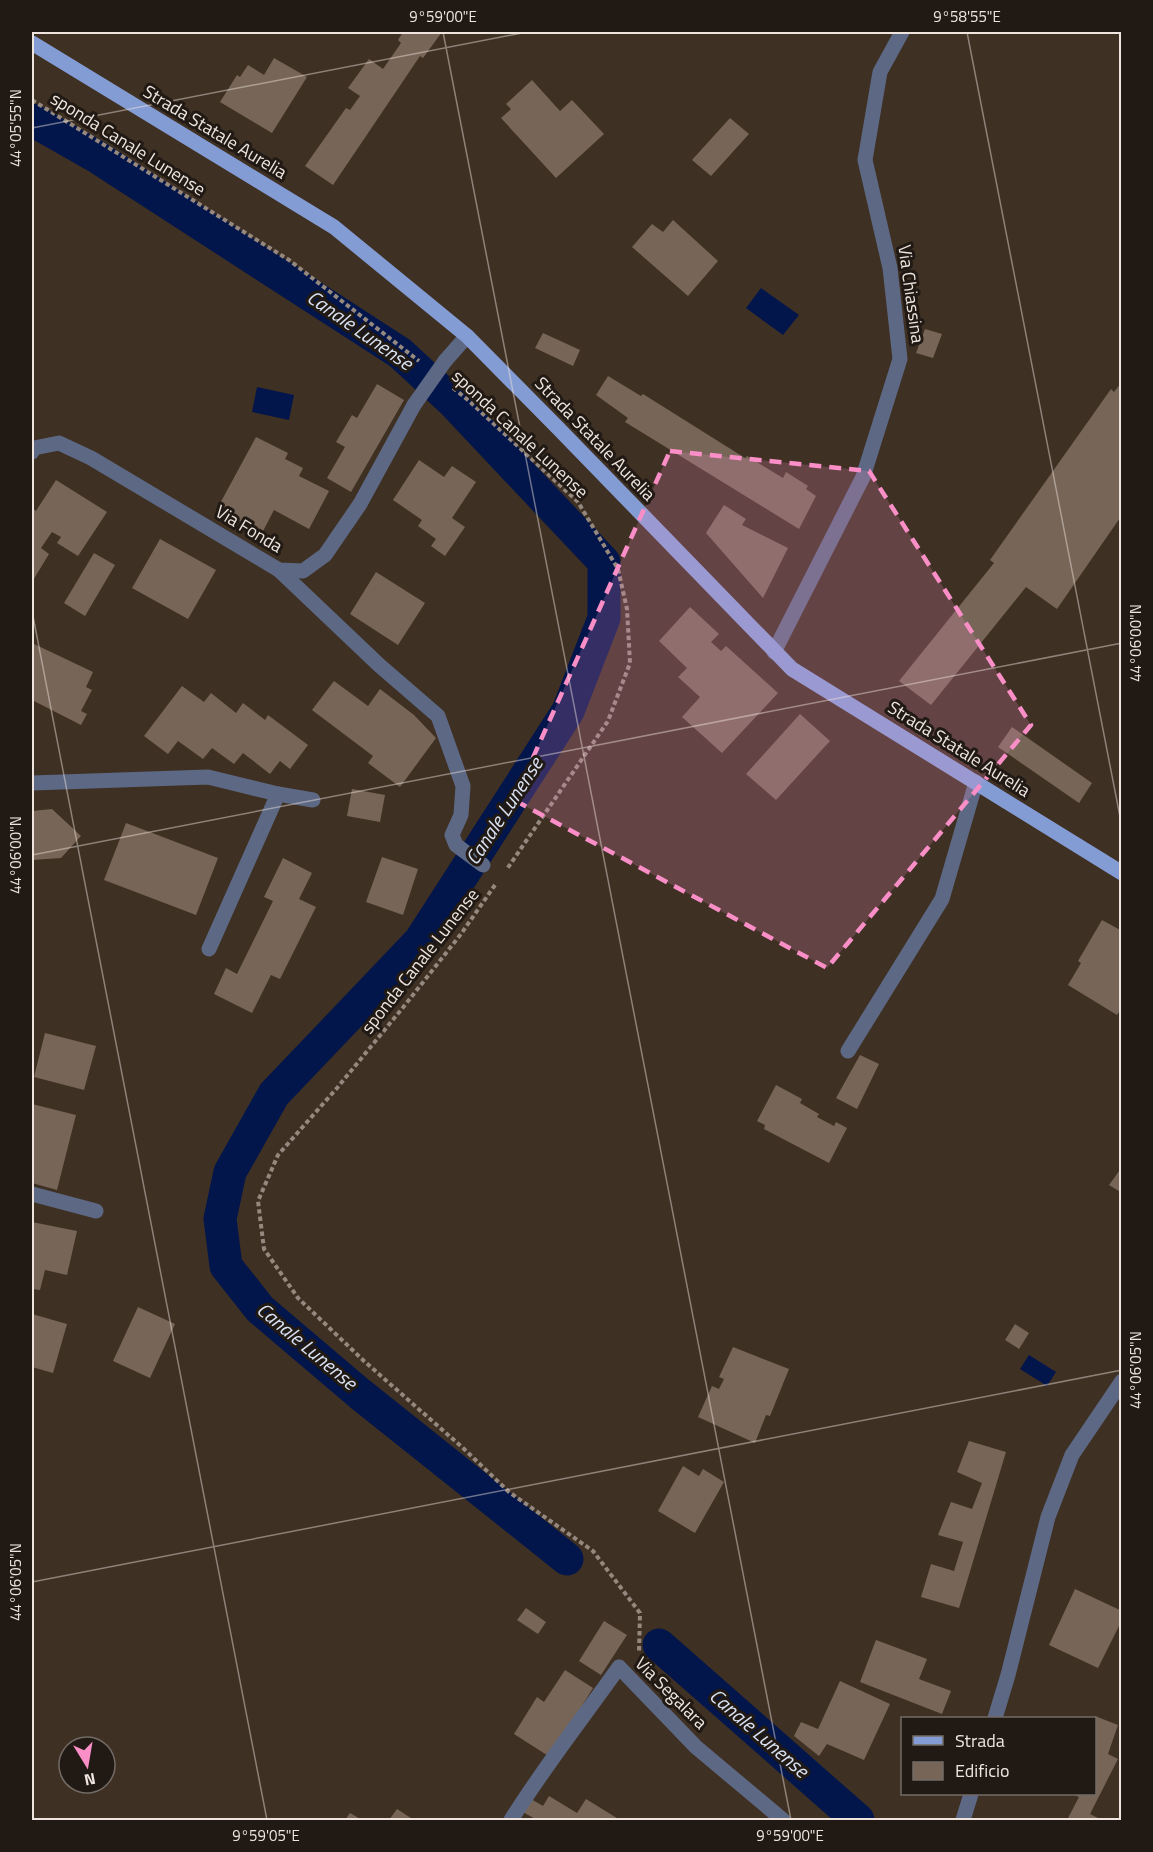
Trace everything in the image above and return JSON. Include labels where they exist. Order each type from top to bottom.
[{"type":"main road","name":"Strada Statale Aurelia","points":[[32,43],[334,227],[467,336],[792,669],[1122,873]]},
{"type":"street","name":"Via Chiassina","points":[[774,652],[863,477],[900,358],[890,268],[865,160],[880,72],[902,32]]},
{"type":"street","name":"Via Fonda","points":[[32,452],[34,448],[59,443],[91,458],[279,570],[303,571],[325,555],[360,504],[414,405],[445,361],[467,336]]},
{"type":"street","points":[[279,570],[379,665],[438,716],[463,786],[461,815],[452,835],[456,845],[483,865]]},
{"type":"street","points":[[32,783],[208,777],[313,800]]},
{"type":"street","points":[[848,1051],[942,899],[976,782]]},
{"type":"street","points":[[209,949],[278,794]]},
{"type":"street","points":[[32,1194],[96,1211]]},
{"type":"street","points":[[996,1717],[1052,1507],[1072,1455],[1122,1381]]},
{"type":"street","name":"Via Segalara","points":[[511,1821],[532,1786],[619,1667],[696,1747],[783,1821]]},
{"type":"street","points":[[963,1821],[971,1795]]},
{"type":"path","name":"sponda Canale Lunense","points":[[32,100],[289,261],[421,363]]},
{"type":"path","name":"sponda Canale Lunense","points":[[449,385],[476,407],[578,502],[618,569],[627,609],[630,663],[608,722],[461,934],[338,1088],[278,1155],[258,1202],[264,1249],[298,1298],[364,1361],[463,1448],[509,1492],[593,1551],[640,1612],[639,1656]]},
{"type":"highlighted area","points":[[670,451],[869,471],[1031,725],[827,968],[514,800]]},
{"type":"shaded area","points":[[761,288],[799,315],[783,335],[746,308]]},
{"type":"shaded area","points":[[257,387],[294,395],[289,420],[252,412]]},
{"type":"shaded area","points":[[1029,1355],[1056,1372],[1047,1386],[1020,1369]]},
{"type":"building","points":[[403,32],[442,32],[423,58],[420,56],[333,185],[305,166],[346,108],[350,110],[360,96],[348,88],[369,59],[383,69],[401,43],[398,40]]},
{"type":"building","points":[[274,58],[307,77],[272,133],[220,102],[237,75],[240,77],[248,65],[264,75]]},
{"type":"building","points":[[532,80],[560,111],[572,100],[604,134],[556,178],[501,118],[511,109],[506,104]]},
{"type":"building","points":[[730,118],[749,134],[711,176],[692,160]]},
{"type":"building","points":[[673,220],[718,261],[688,296],[632,247],[652,224],[663,232]]},
{"type":"building","points":[[925,329],[942,334],[933,358],[916,353]]},
{"type":"building","points":[[543,333],[580,350],[573,366],[535,348]]},
{"type":"building","points":[[608,376],[641,396],[643,394],[745,458],[747,456],[783,478],[786,472],[808,486],[806,489],[816,496],[799,529],[625,422],[628,418],[596,395]]},
{"type":"building","points":[[1122,382],[1122,515],[1057,609],[1026,587],[931,705],[899,681],[994,563],[990,560],[1111,389],[1114,392]]},
{"type":"building","points":[[377,384],[404,400],[351,492],[327,478],[345,447],[336,442],[352,415],[357,418]]},
{"type":"building","points":[[256,437],[288,453],[285,459],[303,468],[299,476],[329,491],[309,529],[274,510],[262,533],[217,509]]},
{"type":"building","points":[[419,460],[444,477],[452,466],[476,482],[452,518],[465,527],[445,556],[431,546],[436,539],[418,526],[422,520],[393,500]]},
{"type":"building","points":[[56,480],[107,512],[78,556],[57,543],[61,537],[52,532],[41,548],[49,554],[32,582],[32,508],[36,511]]},
{"type":"building","points":[[724,505],[746,519],[742,525],[788,548],[763,598],[706,533]]},
{"type":"building","points":[[160,539],[216,570],[188,619],[132,588]]},
{"type":"building","points":[[94,553],[115,565],[85,616],[64,603]]},
{"type":"building","points":[[376,572],[425,603],[398,645],[350,614]]},
{"type":"building","points":[[690,607],[719,634],[711,642],[721,651],[726,646],[778,693],[722,753],[682,717],[700,697],[678,677],[687,668],[659,641]]},
{"type":"building","points":[[32,643],[93,672],[86,687],[92,690],[81,711],[87,714],[81,725],[32,700]]},
{"type":"building","points":[[334,681],[368,706],[380,689],[414,715],[436,738],[400,787],[368,763],[373,756],[312,710]]},
{"type":"building","points":[[182,686],[204,702],[211,693],[236,713],[243,703],[265,720],[268,715],[308,745],[290,769],[280,761],[270,774],[243,753],[234,764],[212,748],[203,759],[178,741],[168,754],[144,736]]},
{"type":"building","points":[[800,714],[830,741],[776,800],[746,774]]},
{"type":"building","points":[[1012,727],[1092,783],[1079,803],[998,747]]},
{"type":"building","points":[[352,789],[385,795],[380,822],[347,816]]},
{"type":"building","points":[[52,809],[81,836],[61,858],[32,860],[32,811]]},
{"type":"building","points":[[126,823],[218,858],[196,915],[104,880]]},
{"type":"building","points":[[382,857],[418,869],[403,915],[366,902]]},
{"type":"building","points":[[283,858],[312,873],[299,899],[316,907],[280,979],[271,975],[252,1013],[214,994],[226,968],[237,974],[273,901],[264,897]]},
{"type":"building","points":[[1102,920],[1122,931],[1122,1007],[1117,1015],[1068,985],[1081,963],[1078,961]]},
{"type":"building","points":[[45,1033],[96,1046],[84,1090],[34,1077]]},
{"type":"building","points":[[860,1055],[879,1064],[857,1109],[836,1098]]},
{"type":"building","points":[[776,1085],[802,1099],[800,1103],[819,1114],[817,1117],[834,1126],[836,1122],[847,1128],[829,1163],[764,1129],[765,1125],[757,1121]]},
{"type":"building","points":[[32,1104],[76,1115],[57,1190],[32,1183]]},
{"type":"building","points":[[1122,1167],[1122,1193],[1109,1185]]},
{"type":"building","points":[[32,1222],[77,1231],[67,1275],[45,1270],[40,1290],[32,1289]]},
{"type":"building","points":[[138,1307],[175,1324],[150,1378],[113,1361]]},
{"type":"building","points":[[32,1314],[67,1324],[53,1373],[32,1367]]},
{"type":"building","points":[[1015,1324],[1029,1333],[1019,1349],[1005,1340]]},
{"type":"building","points":[[733,1347],[789,1369],[770,1416],[766,1415],[755,1443],[698,1417],[712,1386],[719,1389],[724,1379],[719,1377]]},
{"type":"building","points":[[969,1441],[1006,1452],[959,1608],[921,1597],[931,1564],[954,1571],[963,1542],[938,1535],[951,1502],[972,1509],[982,1483],[957,1472]]},
{"type":"building","points":[[683,1466],[699,1476],[703,1469],[724,1482],[695,1533],[658,1511]]},
{"type":"building","points":[[1075,1589],[1122,1611],[1122,1620],[1098,1668],[1049,1645]]},
{"type":"building","points":[[526,1608],[546,1622],[538,1634],[517,1620]]},
{"type":"building","points":[[604,1621],[627,1635],[601,1675],[579,1661]]},
{"type":"building","points":[[876,1640],[927,1659],[919,1679],[951,1691],[942,1714],[860,1682]]},
{"type":"building","points":[[565,1670],[593,1688],[550,1757],[514,1734],[537,1697],[544,1702]]},
{"type":"building","points":[[840,1681],[890,1704],[864,1760],[827,1744],[819,1756],[794,1736],[801,1722],[818,1729]]},
{"type":"building","points":[[1095,1717],[1118,1725],[1108,1754],[1118,1759],[1090,1814],[1102,1820],[1067,1820],[1079,1797],[1074,1795],[1096,1795]]},
{"type":"building","points":[[549,1796],[577,1813],[586,1799],[620,1820],[534,1820],[523,1812],[531,1799],[543,1806]]},
{"type":"building","points":[[397,1809],[414,1820],[389,1820]]},
{"type":"building","points":[[350,1813],[362,1820],[345,1820]]},
{"type":"waterway","name":"Canale Lunense","points":[[32,120],[97,157],[400,353],[453,402],[604,562],[604,618],[568,711],[420,941],[274,1094],[230,1172],[220,1219],[226,1266],[260,1309],[360,1394],[567,1559]]},
{"type":"waterway","name":"Canale Lunense","points":[[659,1645],[858,1820]]}]
